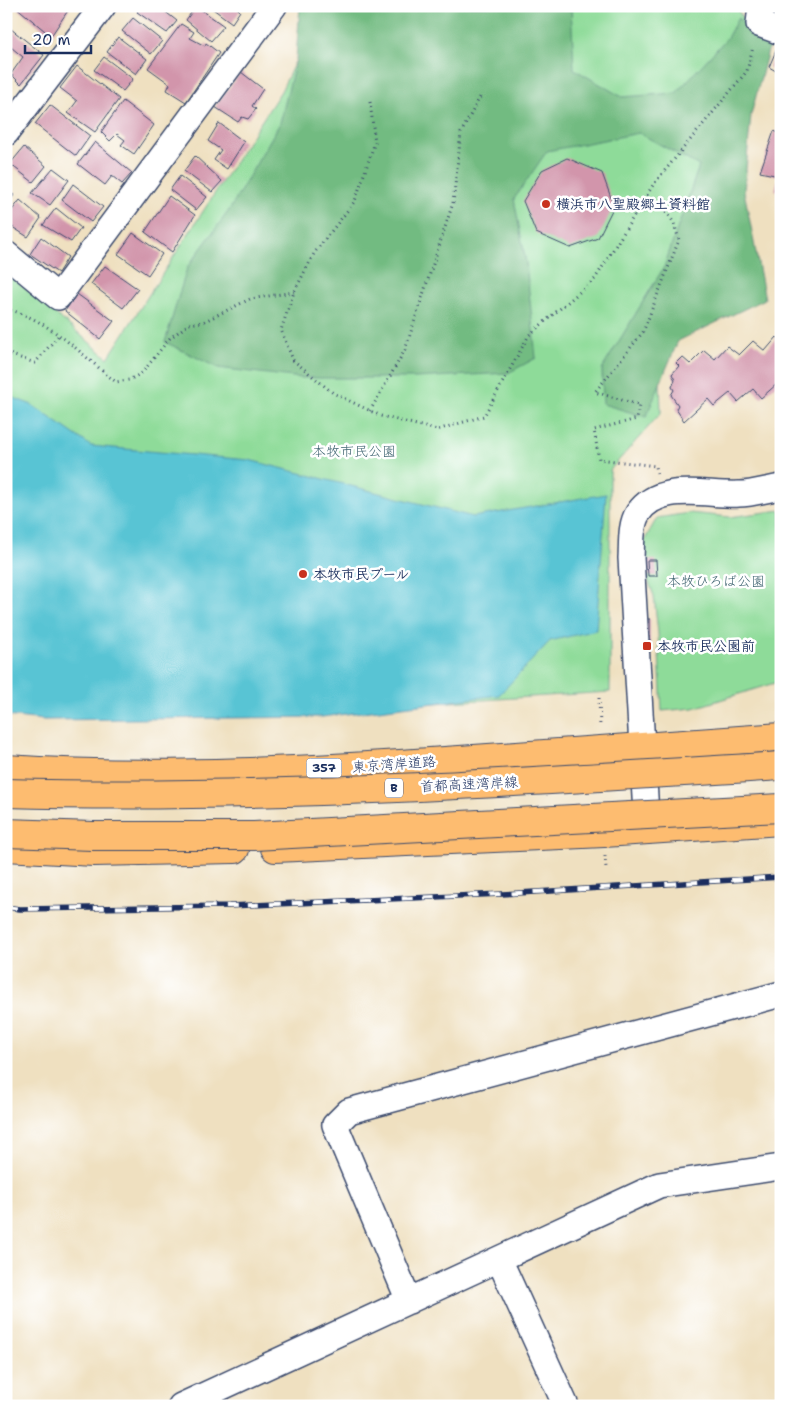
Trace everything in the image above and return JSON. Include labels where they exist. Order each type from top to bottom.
[{"type":"highway","name":"東京湾岸道路","points":[[6,769],[85,774],[207,773],[361,767],[781,738]]},
{"type":"highway","name":"首都高速湾岸線","points":[[6,793],[140,795],[272,793],[497,784],[781,766]]},
{"type":"highway","points":[[6,833],[102,836],[254,836],[781,808]]},
{"type":"highway","points":[[6,847],[94,852],[235,849],[647,831],[781,822]]},
{"type":"highway","points":[[6,866],[64,867],[235,849]]},
{"type":"street","points":[[6,133],[103,6]]},
{"type":"street","points":[[6,254],[58,297],[274,6]]},
{"type":"street","points":[[647,831],[631,558],[633,532],[638,513],[660,496],[673,492],[741,494],[781,487]]},
{"type":"street","points":[[723,742],[781,727]]},
{"type":"street","points":[[409,1300],[335,1125],[349,1111],[781,994]]},
{"type":"street","points":[[180,1406],[659,1185],[781,1167]]},
{"type":"street","points":[[499,1259],[566,1406]]},
{"type":"path","points":[[370,102],[375,142],[355,201],[315,252],[294,292],[281,330],[293,360],[333,393],[381,416],[437,430],[484,416],[529,335],[594,279],[647,195],[747,71],[767,21]]},
{"type":"path","points":[[370,411],[405,350],[453,203],[462,133],[480,96]]},
{"type":"path","points":[[647,195],[668,214],[674,223],[679,240],[643,332],[595,392],[639,405],[637,420],[594,430],[599,460],[656,466],[660,496]]},
{"type":"path","points":[[6,309],[24,313],[58,336],[116,382],[129,380],[142,373],[170,338],[189,324],[203,322],[250,299],[294,292]]},
{"type":"path","points":[[6,353],[35,363],[58,336]]},
{"type":"green space","points":[[300,6],[571,6],[574,69],[622,97],[676,93],[727,38],[738,18],[769,47],[751,115],[744,191],[765,299],[678,341],[646,417],[603,404],[602,369],[664,267],[699,166],[639,133],[547,151],[514,199],[526,263],[536,358],[508,373],[415,378],[302,378],[218,368],[165,342],[187,268],[230,209],[280,123],[296,59]]},
{"type":"green space","name":"本牧市民公園","points":[[322,6],[735,6],[762,49],[660,381],[661,413],[610,470],[610,692],[307,711],[6,708],[6,272],[108,358],[281,91]]},
{"type":"green space","name":"本牧ひろば公園","points":[[781,510],[781,681],[694,708],[662,711],[658,633],[654,596],[647,577],[644,541],[657,518],[689,513],[730,517]]},
{"type":"water","name":"本牧市民プール","points":[[6,395],[32,405],[91,446],[249,460],[473,517],[606,494],[596,630],[550,641],[499,695],[322,717],[44,720],[6,716]]},
{"type":"building","points":[[15,6],[71,6],[51,36]]},
{"type":"building","points":[[142,6],[158,6],[177,21],[167,33],[137,12]]},
{"type":"building","points":[[196,6],[224,26],[211,41],[186,20]]},
{"type":"building","points":[[209,6],[235,6],[240,11],[232,23]]},
{"type":"building","points":[[133,18],[162,41],[151,54],[122,31]]},
{"type":"building","points":[[181,24],[194,32],[190,38],[205,46],[206,43],[219,53],[186,102],[167,90],[170,84],[148,68]]},
{"type":"building","points":[[6,25],[44,55],[21,84],[11,74],[23,57],[6,43]]},
{"type":"building","points":[[118,37],[147,59],[136,74],[107,52]]},
{"type":"building","points":[[778,46],[781,48],[781,74],[769,67]]},
{"type":"building","points":[[104,57],[133,79],[123,91],[94,70]]},
{"type":"building","points":[[77,66],[119,99],[95,132],[68,113],[77,101],[60,88]]},
{"type":"building","points":[[241,72],[263,89],[252,106],[256,109],[248,119],[242,117],[238,122],[215,107]]},
{"type":"building","points":[[123,101],[154,125],[134,154],[121,145],[125,140],[117,134],[110,141],[101,132]]},
{"type":"building","points":[[50,105],[90,136],[76,156],[35,124]]},
{"type":"building","points":[[219,123],[244,142],[227,169],[214,160],[221,150],[208,141]]},
{"type":"building","points":[[774,131],[781,134],[781,192],[775,190],[779,176],[760,172]]},
{"type":"building","points":[[95,142],[132,173],[122,184],[112,176],[105,185],[78,164]]},
{"type":"building","points":[[24,147],[46,166],[33,182],[10,164]]},
{"type":"building","points":[[195,156],[222,181],[212,192],[184,171]]},
{"type":"building","points":[[567,158],[602,173],[614,206],[598,238],[570,248],[536,233],[523,201],[542,170]]},
{"type":"building","points":[[53,168],[69,180],[50,205],[32,193]]},
{"type":"building","points":[[180,176],[207,197],[196,210],[170,190]]},
{"type":"building","points":[[73,184],[103,207],[91,222],[62,200]]},
{"type":"building","points":[[6,189],[14,195],[6,207]]},
{"type":"building","points":[[169,196],[195,215],[172,252],[145,232]]},
{"type":"building","points":[[20,200],[41,218],[28,237],[6,223],[6,218]]},
{"type":"building","points":[[56,208],[81,228],[71,242],[43,225]]},
{"type":"building","points":[[133,233],[162,254],[148,275],[118,254]]},
{"type":"building","points":[[41,237],[68,257],[58,273],[30,254]]},
{"type":"building","points":[[105,266],[138,289],[123,308],[91,284]]},
{"type":"building","points":[[77,294],[114,321],[100,339],[65,311]]},
{"type":"building","points":[[777,337],[781,341],[781,386],[778,383],[761,398],[753,389],[738,402],[730,393],[714,406],[708,399],[684,421],[676,409],[678,405],[671,395],[674,390],[672,387],[675,380],[672,374],[679,366],[676,363],[682,357],[690,364],[704,350],[715,359],[727,346],[739,355],[753,341],[765,351]]},
{"type":"building","points":[[647,560],[656,560],[657,576],[648,576]]},
{"type":"building","points":[[644,619],[650,619],[650,648],[644,648]]},
{"type":"railway","points":[[6,907],[20,909],[229,906],[502,894],[781,877]]},
{"type":"place","name":"横浜市八聖殿郷土資料館","points":[[546,204]]},
{"type":"place","name":"本牧市民プール","points":[[303,574]]},
{"type":"place","name":"本牧市民公園前","points":[[647,646]]}]
